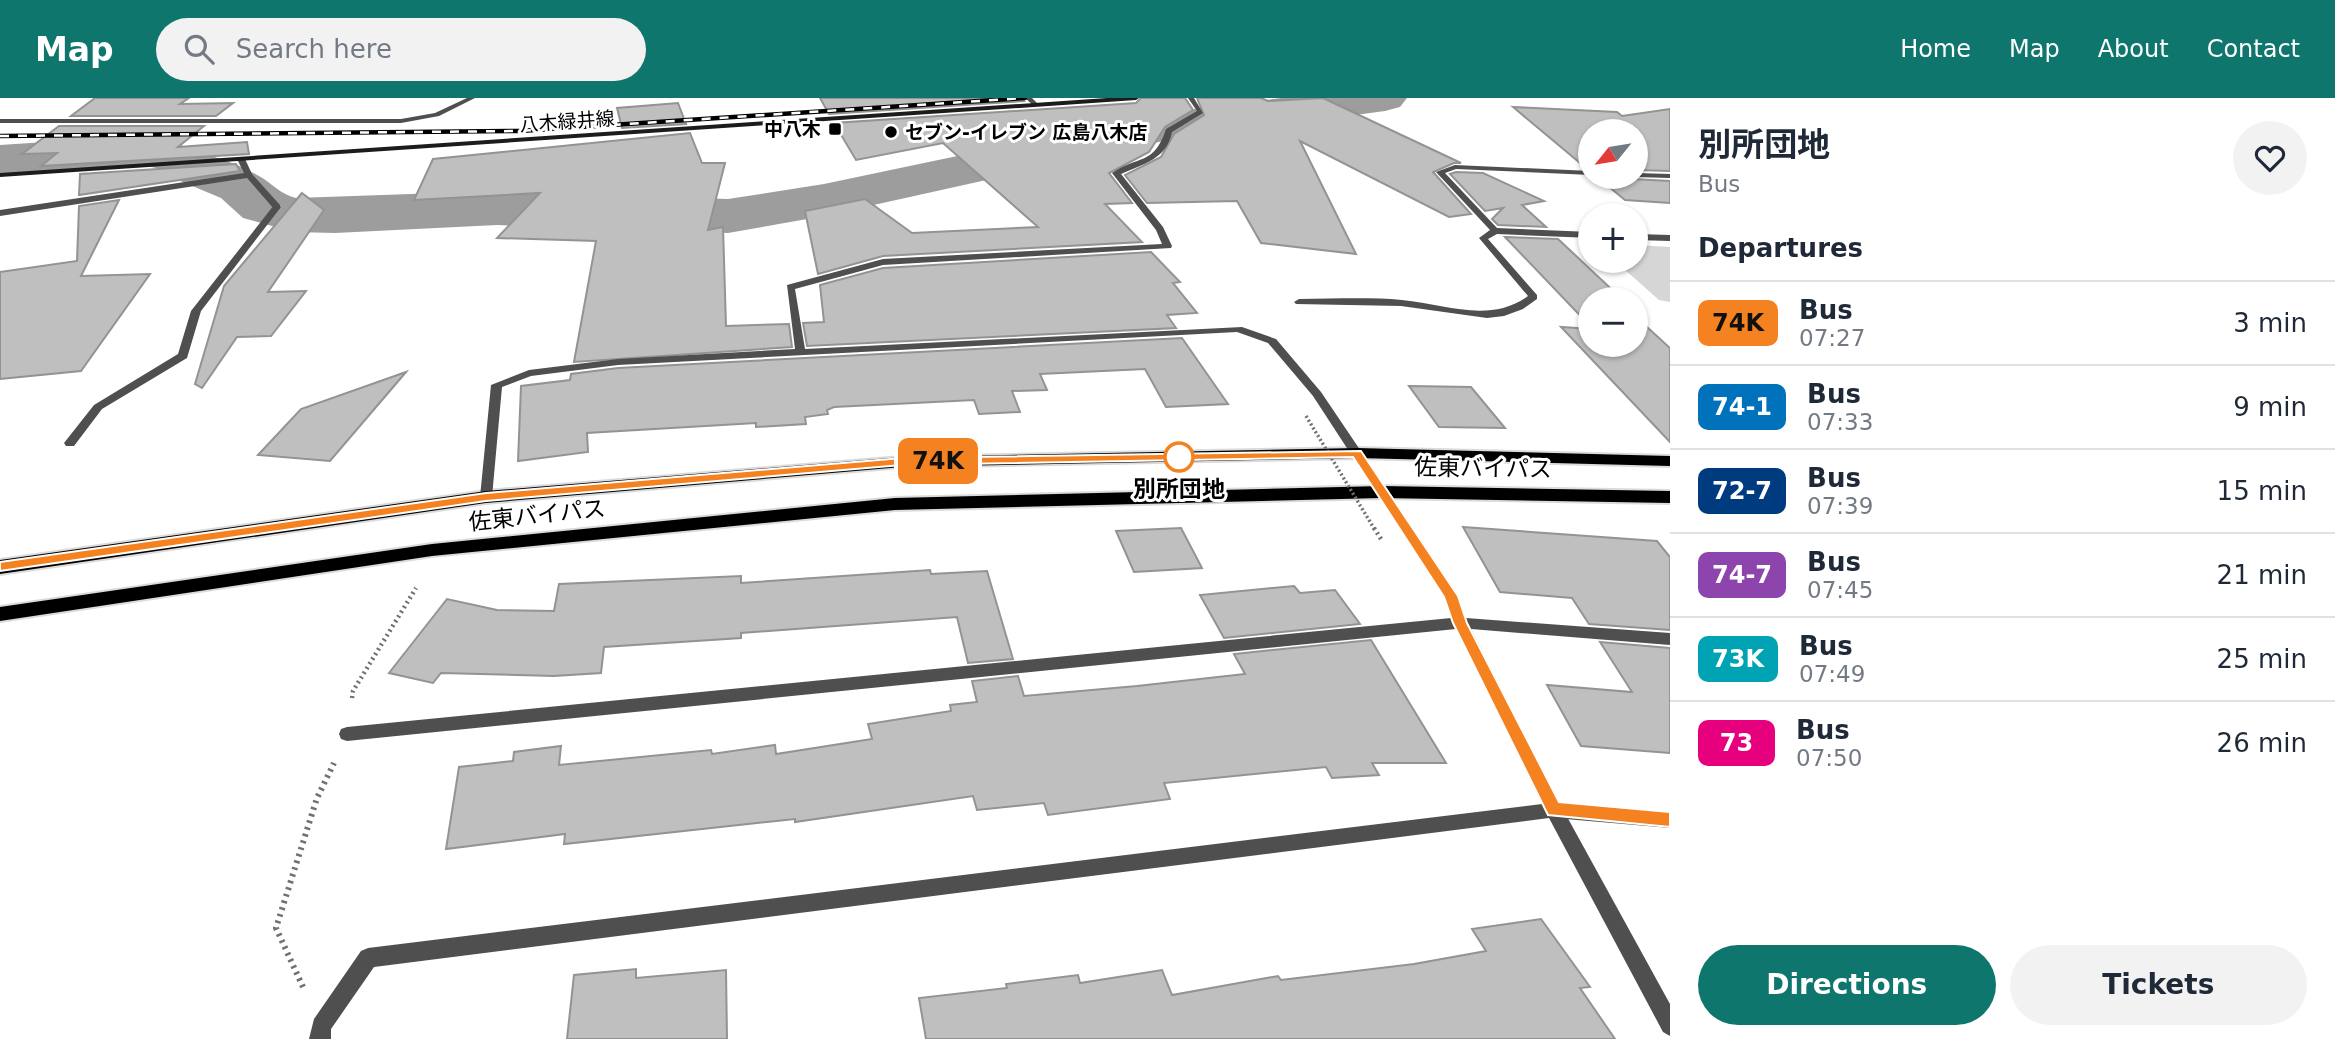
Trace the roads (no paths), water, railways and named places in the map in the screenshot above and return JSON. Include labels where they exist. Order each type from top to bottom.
[{"type":"highway","name":"佐東バイパス","points":[[0,567],[486,497],[902,462],[1357,453],[1670,461]]},
{"type":"highway","name":"佐東バイパス","points":[[0,614],[432,551],[895,504],[1382,492],[1670,497]]},
{"type":"main road","name":"八木緑井線","points":[[0,175],[1136,98]]},
{"type":"street","points":[[0,121],[401,121],[429,117],[472,98]]},
{"type":"street","points":[[1028,98],[1036,105]]},
{"type":"street","points":[[801,354],[790,288],[883,262],[1168,246],[1160,229],[1116,173],[1163,153],[1168,145],[1169,131],[1201,112],[1191,98]]},
{"type":"street","points":[[70,443],[98,407],[183,356],[196,311],[277,207],[249,175],[241,159]]},
{"type":"street","points":[[1495,231],[1440,172],[1455,167],[1578,172]]},
{"type":"street","points":[[0,213],[249,175]]},
{"type":"street","points":[[1648,175],[1670,176]]},
{"type":"street","points":[[1299,302],[1403,303],[1476,317],[1524,307],[1534,297],[1483,238],[1495,231],[1578,234]]},
{"type":"street","points":[[1648,237],[1670,238]]},
{"type":"street","points":[[486,497],[497,385],[529,373],[618,362],[1238,329],[1272,341],[1317,394],[1451,596],[1460,623],[1554,810],[1670,1025]]},
{"type":"street","points":[[347,734],[1460,623],[1670,639]]},
{"type":"street","points":[[320,1032],[368,958],[1554,810],[1670,820]]},
{"type":"waterway","points":[[196,169],[240,187],[262,206],[294,215],[335,216],[497,208],[728,216],[824,200],[1163,127],[1385,98]]},
{"type":"waterway","points":[[0,160],[152,150],[168,158]]},
{"type":"railway","points":[[0,136],[520,131],[1025,98]]},
{"type":"place","name":"中八木","points":[[835,129]]},
{"type":"place","name":"セブン-イレブン 広島八木店","points":[[891,132]]},
{"type":"place","name":"別所団地","points":[[1179,457]]}]
